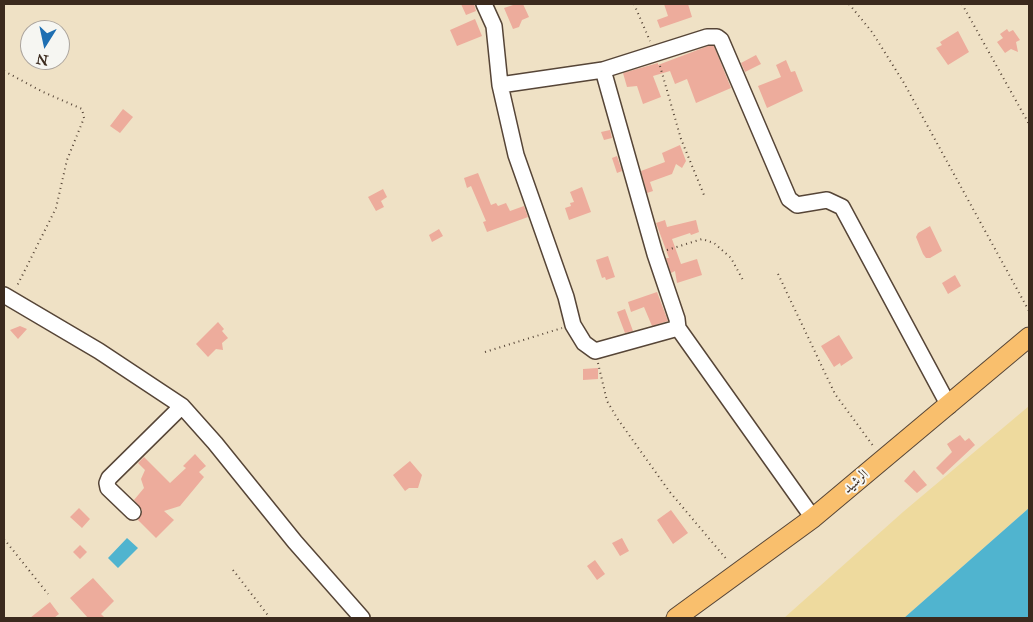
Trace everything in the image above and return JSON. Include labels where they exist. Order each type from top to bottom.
[{"type":"main road","name":"الرشيد","points":[[676,618],[813,518],[1029,337]]},
{"type":"street","points":[[484,4],[494,26],[500,84],[516,155],[574,325],[584,343],[595,351],[678,328]]},
{"type":"street","points":[[500,84],[603,70],[706,36],[717,36],[721,40],[789,199],[797,205],[827,200],[842,207],[948,406]]},
{"type":"street","points":[[603,70],[655,254],[678,319],[678,328],[813,518]]},
{"type":"street","points":[[6,300],[99,351],[182,406],[204,430],[295,542],[362,618]]},
{"type":"street","points":[[133,512],[108,488],[109,478],[182,406]]},
{"type":"path","points":[[634,4],[656,53],[681,139],[704,195]]},
{"type":"path","points":[[849,4],[872,32],[904,83],[1029,311]]},
{"type":"path","points":[[962,4],[1029,124]]},
{"type":"path","points":[[4,71],[43,92],[82,109],[84,118],[67,160],[56,208],[6,300]]},
{"type":"path","points":[[655,254],[702,239],[725,250],[744,282]]},
{"type":"path","points":[[778,274],[835,394],[883,458]]},
{"type":"path","points":[[485,352],[574,325]]},
{"type":"path","points":[[595,351],[607,401],[617,418],[669,491],[738,573]]},
{"type":"path","points":[[4,539],[48,594]]},
{"type":"path","points":[[233,570],[270,618]]},
{"type":"sand","points":[[1029,406],[1029,508],[904,618],[784,618],[903,512]]},
{"type":"water","points":[[1029,508],[1029,618],[904,618]]},
{"type":"water","points":[[127,538],[138,548],[118,568],[108,558]]},
{"type":"building","points":[[461,4],[474,4],[476,11],[466,15]]},
{"type":"building","points":[[523,4],[529,17],[522,20],[519,27],[513,29],[504,8]]},
{"type":"building","points":[[664,4],[688,4],[692,17],[660,28],[657,20],[668,16]]},
{"type":"building","points":[[475,19],[482,36],[457,46],[450,30]]},
{"type":"building","points":[[1007,29],[1009,32],[1013,30],[1020,40],[1016,42],[1018,52],[1011,49],[1005,53],[997,42],[1003,38],[1000,34]]},
{"type":"building","points":[[958,31],[969,52],[948,65],[936,48],[942,45],[940,42]]},
{"type":"building","points":[[708,46],[714,46],[731,88],[696,103],[687,79],[675,84],[670,71],[653,76],[661,97],[643,104],[637,86],[627,87],[623,73],[658,63],[658,65]]},
{"type":"building","points":[[756,55],[761,64],[745,72],[741,63]]},
{"type":"building","points":[[786,60],[791,72],[795,71],[803,91],[767,108],[758,86],[781,77],[776,65]]},
{"type":"building","points":[[123,109],[133,117],[120,133],[110,126]]},
{"type":"building","points":[[610,130],[612,138],[604,140],[601,132]]},
{"type":"building","points":[[680,145],[686,161],[682,168],[676,164],[672,174],[650,182],[653,191],[647,193],[641,171],[665,162],[662,153]]},
{"type":"building","points":[[617,156],[622,171],[617,173],[612,158]]},
{"type":"building","points":[[478,173],[491,205],[496,203],[498,206],[506,203],[510,211],[524,206],[528,217],[487,232],[483,222],[486,221],[471,186],[467,188],[464,178]]},
{"type":"building","points":[[582,187],[591,212],[569,220],[565,208],[571,206],[570,203],[574,202],[570,192]]},
{"type":"building","points":[[383,189],[387,197],[381,201],[384,207],[376,211],[368,197]]},
{"type":"building","points":[[665,220],[667,227],[696,220],[699,232],[672,239],[681,264],[697,259],[702,275],[677,283],[675,271],[671,273],[666,258],[669,258],[656,223]]},
{"type":"building","points":[[930,226],[942,251],[930,258],[926,258],[916,237],[918,233]]},
{"type":"building","points":[[439,229],[443,236],[432,242],[429,235]]},
{"type":"building","points":[[608,256],[615,277],[606,280],[605,277],[602,278],[596,260]]},
{"type":"building","points":[[955,275],[961,286],[948,294],[942,283]]},
{"type":"building","points":[[657,292],[668,321],[652,326],[644,307],[631,312],[628,302]]},
{"type":"building","points":[[625,309],[633,331],[625,333],[617,312]]},
{"type":"building","points":[[218,322],[228,338],[222,343],[223,350],[216,349],[208,357],[196,344]]},
{"type":"building","points":[[20,326],[27,329],[18,339],[10,330]]},
{"type":"building","points":[[839,335],[853,358],[841,366],[840,363],[834,367],[821,346]]},
{"type":"building","points":[[598,368],[598,379],[583,380],[583,369]]},
{"type":"building","points":[[960,435],[965,441],[969,438],[975,445],[943,475],[936,468],[952,452],[947,444]]},
{"type":"building","points":[[195,454],[206,466],[199,472],[204,477],[180,506],[164,511],[174,520],[156,538],[138,520],[142,510],[134,500],[144,488],[141,479],[145,470],[138,463],[144,457],[170,483],[186,468],[183,466]]},
{"type":"building","points":[[410,461],[422,475],[418,488],[409,488],[405,491],[393,475]]},
{"type":"building","points":[[914,470],[927,485],[917,493],[904,481]]},
{"type":"building","points":[[79,508],[90,519],[82,528],[70,517]]},
{"type":"building","points":[[671,510],[688,533],[673,544],[657,520]]},
{"type":"building","points":[[622,538],[629,551],[620,556],[612,543]]},
{"type":"building","points":[[80,545],[87,552],[80,559],[73,552]]},
{"type":"building","points":[[595,560],[605,574],[597,580],[587,566]]},
{"type":"building","points":[[93,578],[114,601],[101,614],[105,618],[88,618],[70,598]]},
{"type":"building","points":[[50,602],[59,614],[54,618],[30,618]]}]
